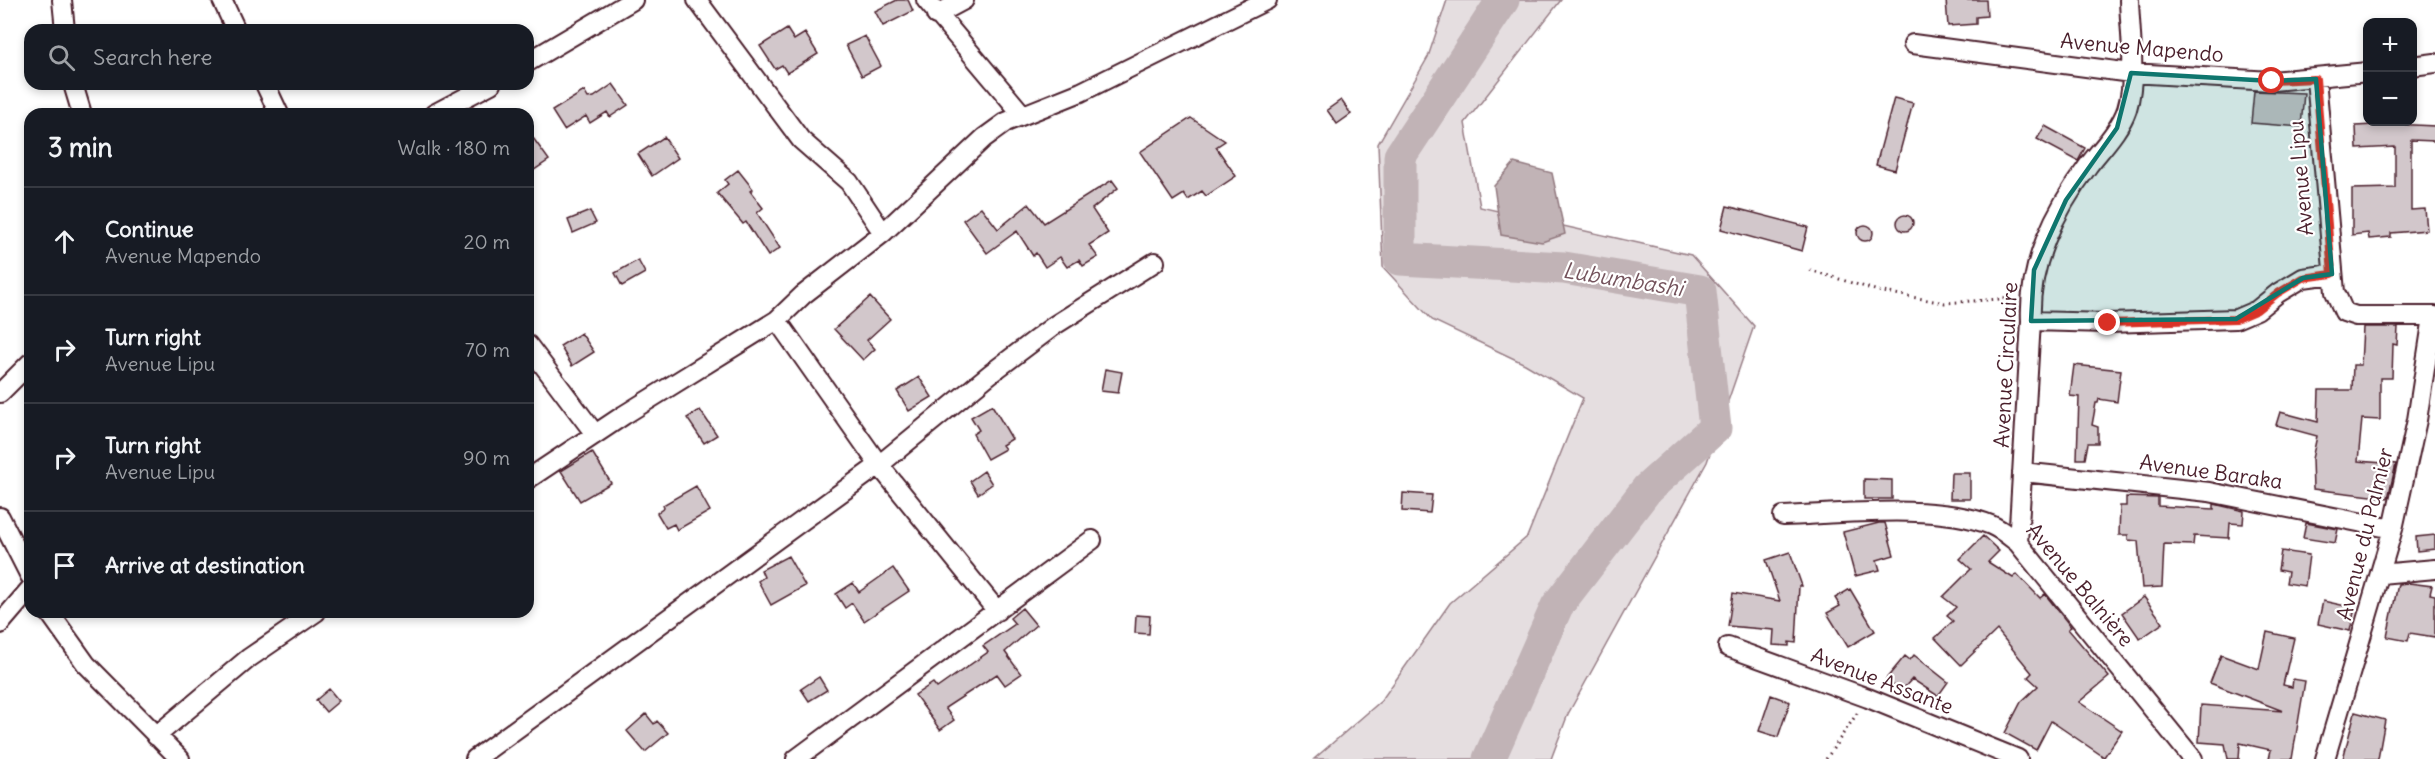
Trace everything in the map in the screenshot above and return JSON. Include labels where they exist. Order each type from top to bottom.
[{"type":"street","points":[[62,0],[64,24]]},
{"type":"street","points":[[222,0],[233,24]]},
{"type":"street","points":[[534,58],[633,0]]},
{"type":"street","points":[[698,0],[801,140],[849,182],[883,233]]},
{"type":"street","points":[[964,0],[931,7],[1022,114]]},
{"type":"street","points":[[534,475],[777,320],[803,296],[883,233],[984,138],[1022,114],[1082,92],[1267,0]]},
{"type":"street","name":"Avenue Circulaire","points":[[2018,543],[2031,321],[2030,296],[2034,270],[2066,200],[2117,128],[2127,110],[2131,73],[2129,0]]},
{"type":"street","name":"Avenue Mapendo","points":[[1913,44],[2131,73],[2272,81],[2316,79],[2363,73]]},
{"type":"street","points":[[2417,65],[2435,63]]},
{"type":"street","name":"Avenue Lipu","points":[[2316,79],[2332,274],[2340,307],[2350,314],[2434,316]]},
{"type":"street","points":[[75,90],[80,108]]},
{"type":"street","points":[[268,90],[276,108]]},
{"type":"street","points":[[445,108],[479,90]]},
{"type":"street","points":[[474,759],[879,465],[990,374],[1055,325],[1155,262]]},
{"type":"street","points":[[2031,321],[2108,323],[2229,320],[2257,310],[2278,293],[2303,278],[2332,274]]},
{"type":"street","name":"Avenue du Palmier","points":[[2325,759],[2393,529],[2416,420],[2434,316]]},
{"type":"street","points":[[777,320],[879,465],[997,611]]},
{"type":"street","points":[[534,353],[595,434]]},
{"type":"street","points":[[0,393],[24,369]]},
{"type":"street","name":"Avenue Baraka","points":[[2022,472],[2209,492],[2393,529]]},
{"type":"street","name":"Avenue Balnière","points":[[1783,516],[1901,513],[1963,518],[1989,524],[2003,531],[2018,543],[2193,759]]},
{"type":"street","points":[[0,517],[7,539],[24,566]]},
{"type":"street","points":[[796,759],[1092,540]]},
{"type":"street","points":[[2380,574],[2435,569]]},
{"type":"street","points":[[0,624],[24,596]]},
{"type":"street","points":[[53,618],[86,664],[180,759]]},
{"type":"street","points":[[156,736],[249,658],[307,618]]},
{"type":"street","name":"Avenue Assante","points":[[1728,647],[1868,698],[2018,759]]},
{"type":"path","points":[[1810,270],[1878,291],[1945,303],[2030,296]]},
{"type":"path","points":[[1826,759],[1868,698]]},
{"type":"highlighted area","points":[[2131,73],[2272,81],[2316,79],[2332,274],[2303,278],[2236,319],[2031,321],[2034,270],[2066,200],[2117,128]]},
{"type":"shaded area","points":[[1447,0],[1561,0],[1465,123],[1480,207],[1691,255],[1754,326],[1707,462],[1568,714],[1551,759],[1314,759],[1381,701],[1450,603],[1527,537],[1583,398],[1525,364],[1432,320],[1383,267],[1378,144],[1428,57]]},
{"type":"shaded area","points":[[1514,163],[1552,173],[1565,234],[1542,242],[1501,235],[1494,186]]},
{"type":"building","points":[[897,0],[908,0],[913,11],[883,26],[875,11]]},
{"type":"building","points":[[1946,0],[1986,0],[1987,16],[1976,17],[1976,24],[1948,26]]},
{"type":"building","points":[[787,29],[794,40],[805,33],[818,54],[787,73],[782,65],[775,69],[760,46]]},
{"type":"building","points":[[865,36],[881,66],[862,76],[846,45]]},
{"type":"building","points":[[613,84],[628,105],[610,117],[607,112],[590,123],[586,116],[564,130],[552,111],[584,91],[588,98],[594,97]]},
{"type":"building","points":[[2254,91],[2304,93],[2301,127],[2251,123]]},
{"type":"building","points":[[1894,98],[1913,103],[1895,170],[1876,165]]},
{"type":"building","points":[[1341,100],[1351,114],[1337,124],[1327,110]]},
{"type":"building","points":[[1191,118],[1225,141],[1216,147],[1236,176],[1206,196],[1202,191],[1188,200],[1184,194],[1173,201],[1140,152]]},
{"type":"building","points":[[2045,126],[2085,148],[2078,161],[2037,139]]},
{"type":"building","points":[[2356,126],[2435,126],[2435,141],[2411,140],[2411,210],[2425,209],[2427,230],[2391,233],[2391,237],[2369,239],[2368,233],[2352,235],[2352,189],[2395,188],[2395,147],[2357,149]]},
{"type":"building","points":[[664,137],[678,158],[652,176],[638,154]]},
{"type":"building","points":[[534,139],[549,160],[534,170]]},
{"type":"building","points":[[738,170],[753,189],[750,191],[763,208],[757,213],[780,248],[768,256],[746,222],[743,224],[717,193],[728,184],[725,180]]},
{"type":"building","points":[[1112,180],[1118,188],[1092,209],[1108,233],[1089,245],[1098,257],[1083,266],[1079,260],[1067,267],[1060,257],[1045,267],[1036,253],[1033,256],[1017,231],[987,253],[963,220],[981,207],[998,229],[1029,204],[1044,223]]},
{"type":"building","points":[[1727,206],[1808,227],[1802,251],[1721,229]]},
{"type":"building","points":[[590,211],[596,223],[573,233],[568,220]]},
{"type":"building","points":[[1905,215],[1911,217],[1913,223],[1911,229],[1905,231],[1899,229],[1897,223],[1899,217]]},
{"type":"building","points":[[1862,225],[1868,225],[1873,233],[1871,239],[1862,241],[1857,236],[1857,230]]},
{"type":"building","points":[[638,260],[645,273],[622,286],[615,273]]},
{"type":"building","points":[[870,297],[890,319],[867,340],[875,349],[863,360],[834,329]]},
{"type":"building","points":[[2363,327],[2398,327],[2397,345],[2393,344],[2392,378],[2380,378],[2380,420],[2362,419],[2358,461],[2396,464],[2388,498],[2313,489],[2312,459],[2317,436],[2276,425],[2280,412],[2318,422],[2319,390],[2352,390],[2353,365],[2361,365]]},
{"type":"building","points":[[581,333],[594,352],[572,366],[560,346]]},
{"type":"building","points":[[2074,365],[2121,370],[2117,402],[2099,399],[2096,403],[2092,425],[2098,427],[2098,443],[2088,443],[2085,459],[2077,459],[2079,397],[2070,396]]},
{"type":"building","points":[[1105,369],[1122,372],[1118,393],[1101,391]]},
{"type":"building","points":[[919,377],[932,397],[909,411],[897,391]]},
{"type":"building","points":[[992,405],[1012,439],[1002,445],[1005,449],[987,459],[973,434],[979,430],[971,417]]},
{"type":"building","points":[[700,410],[717,435],[704,443],[687,418]]},
{"type":"building","points":[[592,452],[611,483],[580,501],[561,471]]},
{"type":"building","points":[[984,471],[992,484],[978,494],[970,481]]},
{"type":"building","points":[[1951,473],[1970,473],[1970,499],[1950,499]]},
{"type":"building","points":[[1864,479],[1892,480],[1892,499],[1864,499]]},
{"type":"building","points":[[696,486],[710,511],[677,530],[674,524],[666,528],[657,513],[664,508],[663,505]]},
{"type":"building","points":[[1403,493],[1432,495],[1430,513],[1402,511]]},
{"type":"building","points":[[2126,497],[2158,498],[2158,506],[2214,509],[2214,504],[2244,511],[2243,524],[2230,523],[2229,538],[2194,536],[2193,545],[2164,544],[2162,587],[2142,588],[2138,541],[2128,540],[2128,535],[2119,535],[2120,506],[2126,506]]},
{"type":"building","points":[[1885,523],[1894,555],[1877,560],[1880,570],[1855,576],[1843,532]]},
{"type":"building","points":[[2306,523],[2338,529],[2335,543],[2303,538]]},
{"type":"building","points":[[2435,535],[2435,549],[2417,551],[2416,537]]},
{"type":"building","points":[[1983,536],[1999,551],[1988,562],[2013,578],[2017,574],[2040,598],[2045,594],[2071,627],[2068,629],[2109,677],[2079,702],[2122,731],[2104,757],[2051,721],[2036,750],[2005,733],[2021,702],[2038,686],[2028,677],[2032,673],[1997,630],[1961,665],[1935,638],[1953,621],[1947,616],[1956,607],[1943,597],[1971,569],[1960,559]]},
{"type":"building","points":[[2281,551],[2309,555],[2305,586],[2286,583],[2288,572],[2278,570]]},
{"type":"building","points":[[1790,552],[1802,586],[1799,586],[1796,643],[1789,642],[1789,646],[1773,645],[1774,630],[1728,626],[1733,593],[1780,601],[1766,560]]},
{"type":"building","points":[[788,556],[805,586],[771,605],[758,581],[764,577],[761,570]]},
{"type":"building","points":[[893,568],[909,591],[864,621],[852,603],[845,608],[836,594],[853,583],[859,592]]},
{"type":"building","points":[[2398,584],[2432,586],[2430,594],[2435,595],[2435,637],[2410,633],[2408,641],[2387,637]]},
{"type":"building","points":[[1850,589],[1875,631],[1848,647],[1827,613],[1840,606],[1835,598]]},
{"type":"building","points":[[2144,597],[2163,623],[2140,639],[2122,613]]},
{"type":"building","points":[[2323,601],[2355,608],[2350,631],[2318,624]]},
{"type":"building","points":[[1022,608],[1036,625],[1005,652],[1021,674],[1005,685],[997,674],[945,708],[954,720],[940,730],[915,695],[933,683],[937,688],[988,652],[983,646],[1015,624],[1010,618]]},
{"type":"building","points":[[1136,615],[1150,616],[1149,634],[1135,633]]},
{"type":"building","points":[[2267,632],[2294,638],[2283,685],[2292,687],[2293,679],[2305,681],[2292,759],[2269,759],[2271,750],[2240,743],[2239,759],[2228,759],[2225,744],[2199,742],[2201,705],[2283,711],[2210,683],[2221,655],[2259,669]]},
{"type":"building","points":[[1914,655],[1948,682],[1938,696],[1912,679],[1901,691],[1886,679],[1905,656],[1910,660]]},
{"type":"building","points":[[819,677],[827,690],[809,701],[801,689]]},
{"type":"building","points":[[329,689],[339,701],[326,712],[316,700]]},
{"type":"building","points":[[1771,695],[1790,702],[1778,737],[1759,731]]},
{"type":"building","points":[[2355,712],[2385,720],[2378,759],[2343,759]]},
{"type":"building","points":[[646,714],[654,724],[657,721],[668,733],[645,752],[627,731]]},
{"type":"waterway","name":"Lubumbashi","points":[[1489,759],[1557,606],[1647,489],[1715,428],[1700,291],[1564,268],[1400,259],[1400,156],[1503,0]]},
{"type":"route","points":[[2108,323],[2236,319],[2257,310],[2278,293],[2303,278],[2332,274],[2316,79],[2272,81]]}]
